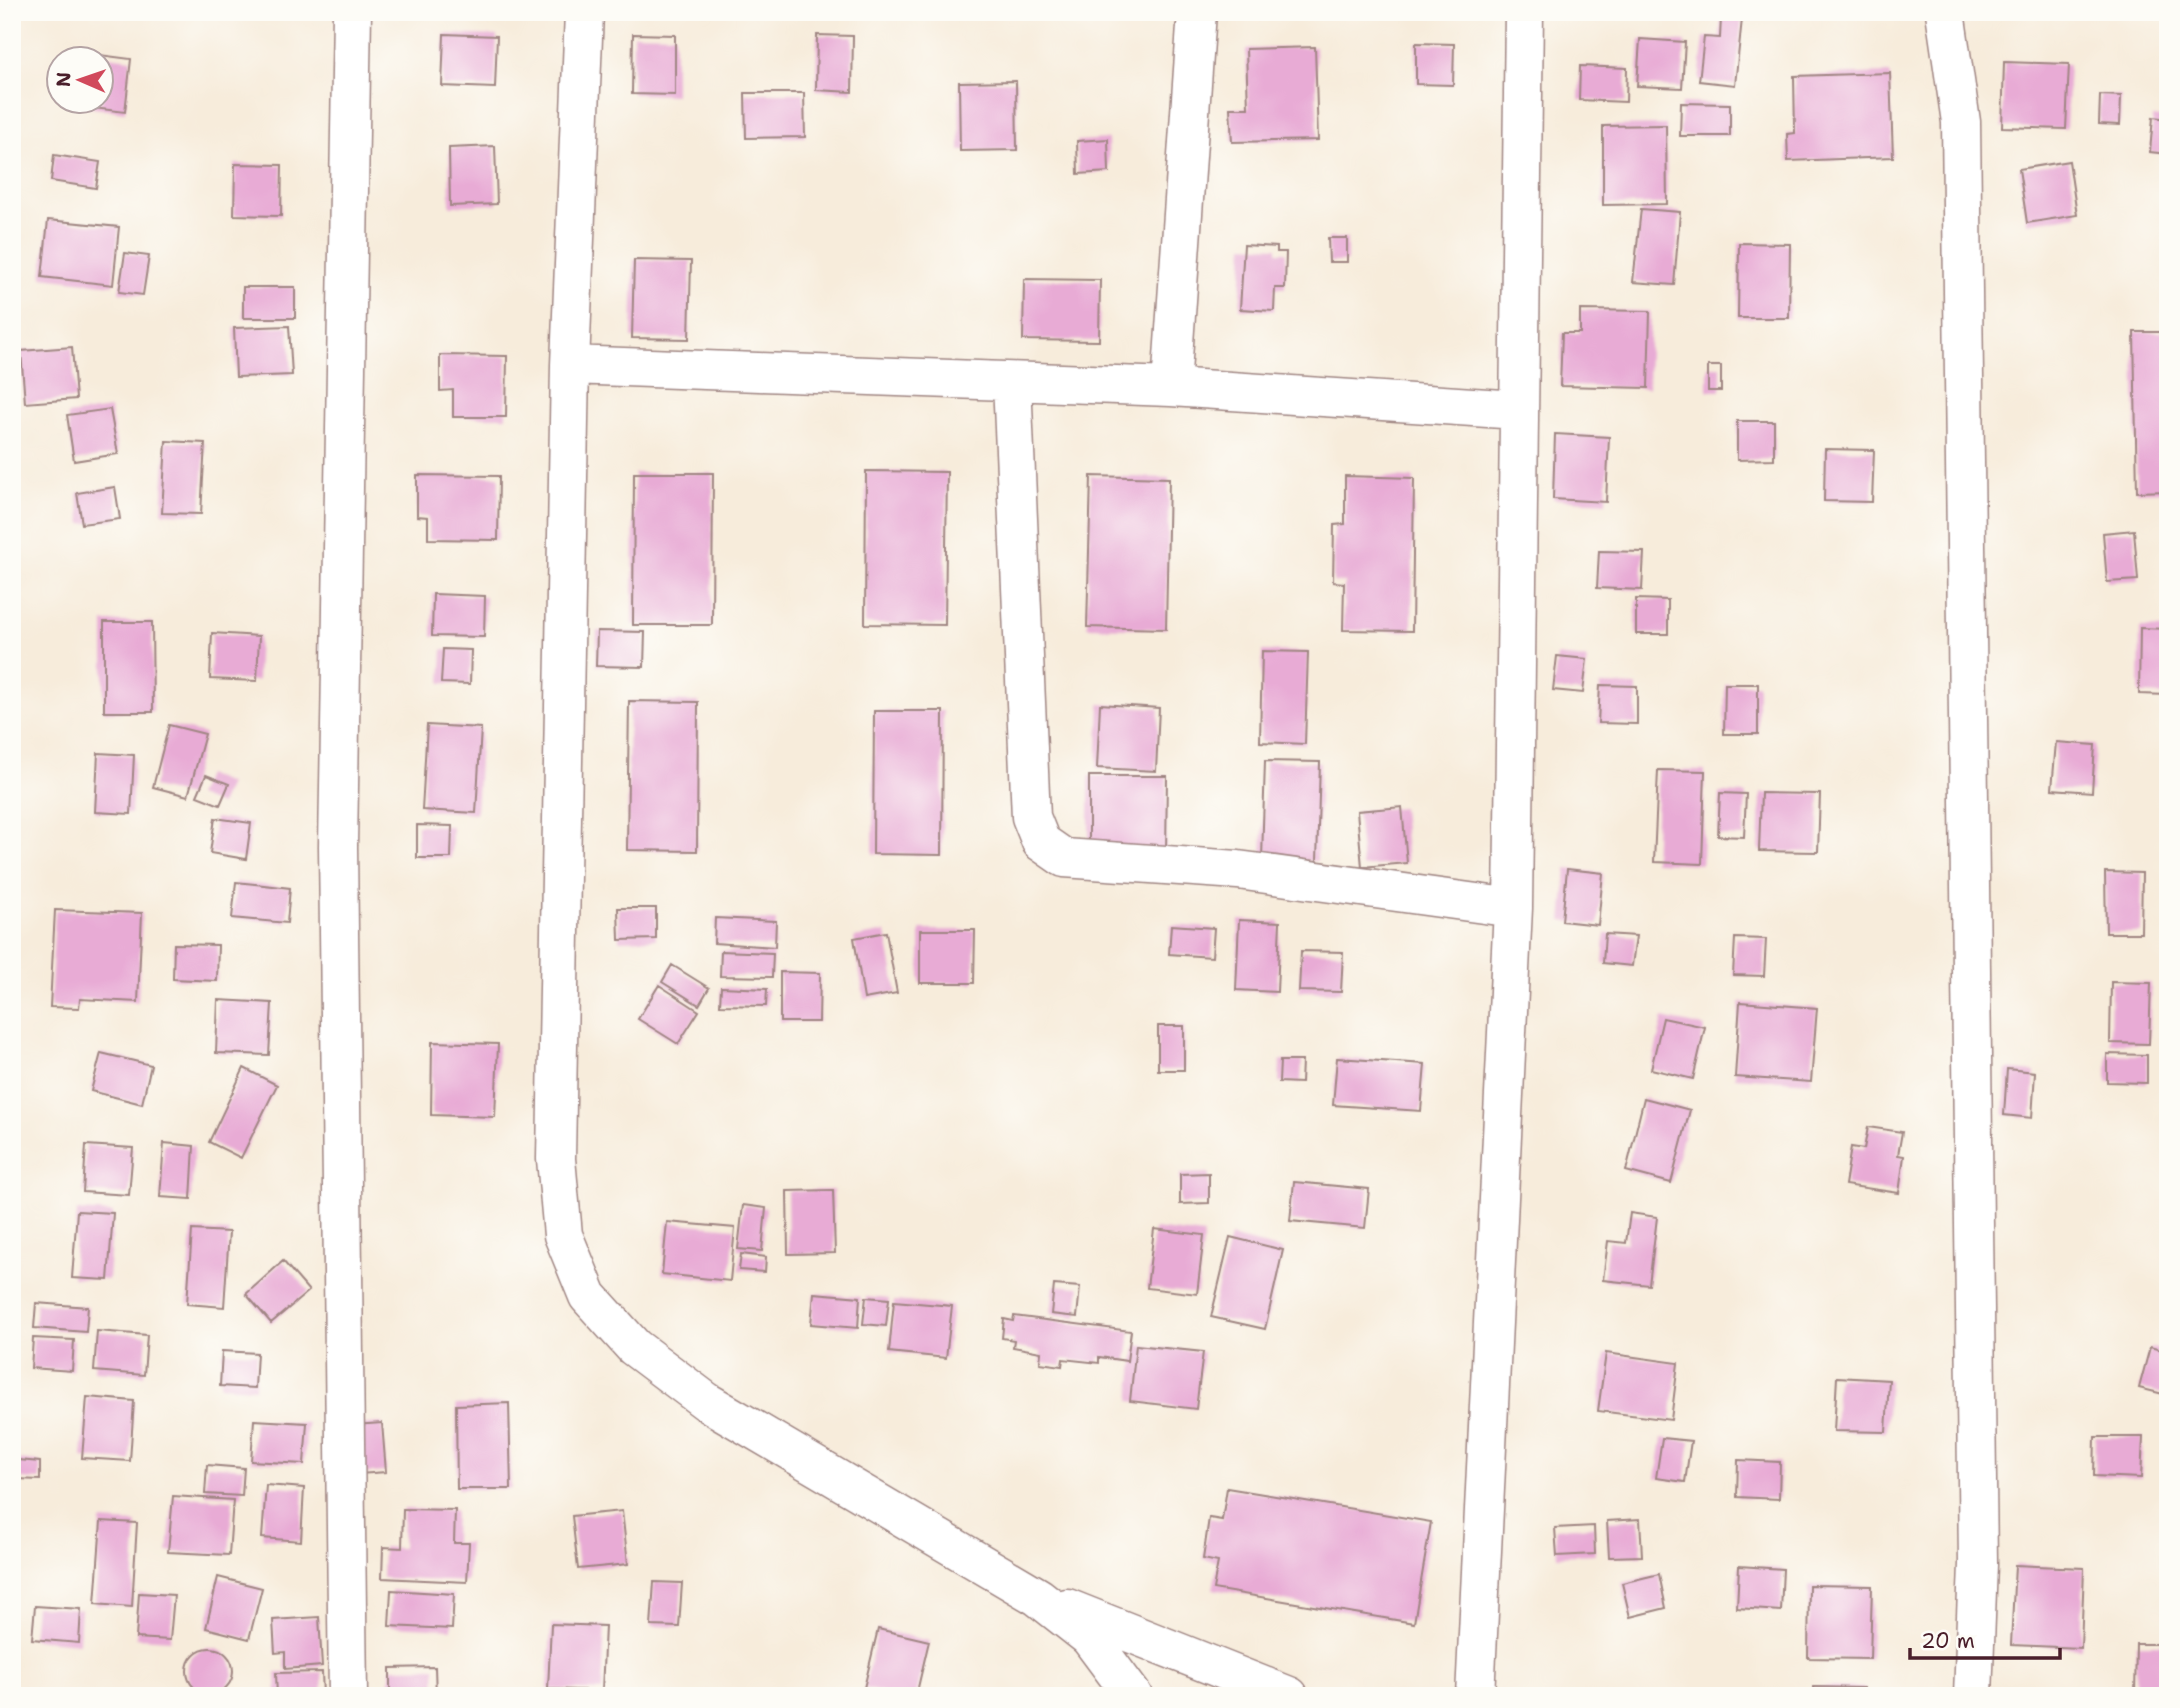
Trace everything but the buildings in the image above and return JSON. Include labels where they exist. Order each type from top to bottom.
[{"type":"street","points":[[348,1696],[338,846],[352,12]]},
{"type":"street","points":[[583,12],[570,365],[556,1158],[564,1236],[588,1296],[634,1347],[707,1402],[1038,1597],[1089,1637],[1133,1696]]},
{"type":"street","points":[[1171,387],[1197,12]]},
{"type":"street","points":[[1474,1695],[1513,908],[1524,12]]},
{"type":"street","points":[[1945,12],[1961,122],[1978,1564],[1973,1696]]},
{"type":"street","points":[[570,365],[1171,387],[1518,410]]},
{"type":"street","points":[[1012,382],[1031,817],[1041,842],[1064,858],[1238,870],[1513,908]]},
{"type":"street","points":[[1038,1597],[1289,1696]]}]
